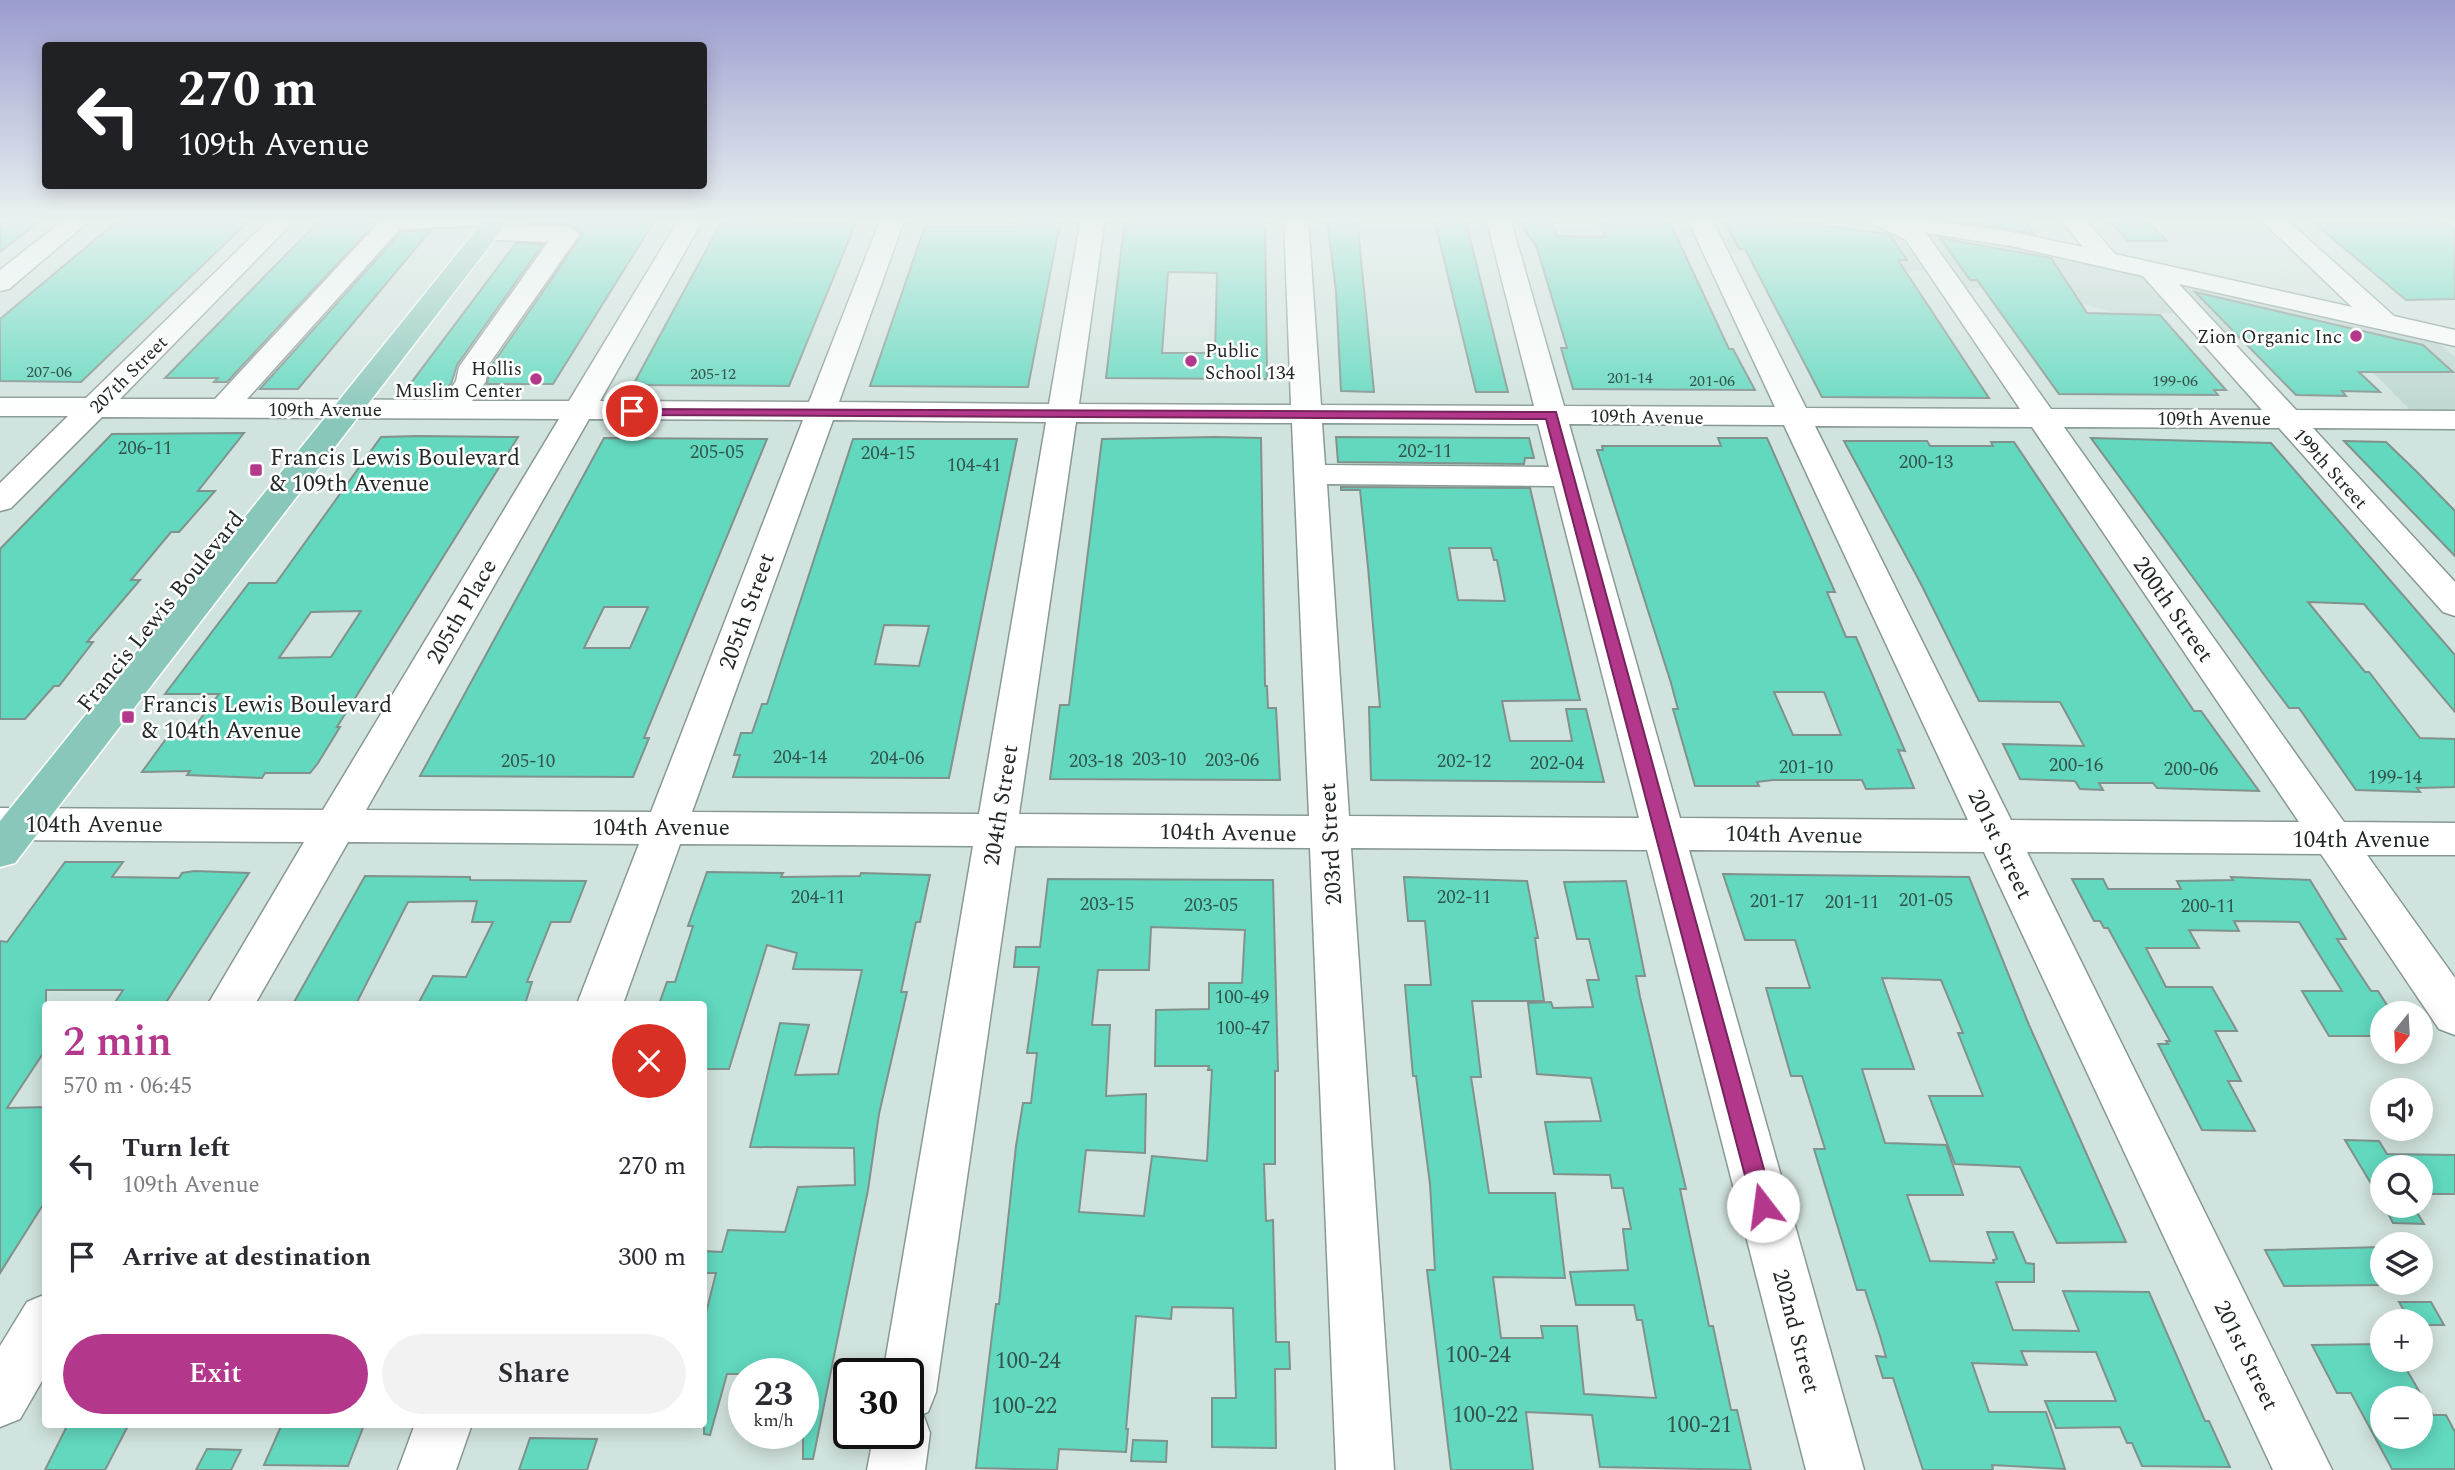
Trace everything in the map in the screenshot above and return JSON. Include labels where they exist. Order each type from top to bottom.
[{"type":"main road","name":"Francis Lewis Boulevard","points":[[5,827],[433,287]]},
{"type":"street","name":"207th Street","points":[[0,501],[216,287]]},
{"type":"street","points":[[223,408],[334,287]]},
{"type":"street","points":[[451,410],[471,381],[478,360],[530,287]]},
{"type":"street","name":"205th Place","points":[[233,1001],[651,287]]},
{"type":"street","name":"205th Street","points":[[601,1001],[867,287]]},
{"type":"street","name":"204th Street","points":[[913,1358],[1082,287]]},
{"type":"street","name":"203rd Street","points":[[1300,287],[1365,1470]]},
{"type":"street","name":"202nd Street","points":[[1517,287],[1835,1470]]},
{"type":"street","name":"201st Street","points":[[1732,287],[2303,1470]]},
{"type":"street","name":"200th Street","points":[[1951,287],[2455,1015]]},
{"type":"street","name":"199th Street","points":[[2167,287],[2455,604]]},
{"type":"street","points":[[2224,287],[2450,341]]},
{"type":"street","points":[[2346,287],[2387,324]]},
{"type":"street","name":"109th Avenue","points":[[0,407],[2455,420]]},
{"type":"street","points":[[1310,474],[1568,477]]},
{"type":"street","name":"104th Avenue","points":[[5,827],[336,824],[2455,839]]},
{"type":"street","points":[[0,1399],[42,1328]]},
{"type":"street","points":[[427,1470],[443,1428]]},
{"type":"street","points":[[896,1470],[899,1449]]},
{"type":"shaded area","points":[[2199,287],[2439,343],[2455,357],[2455,411],[2411,411],[2362,361],[2198,333],[2179,313],[2123,314],[2070,301],[2061,289],[1967,288]]},
{"type":"building","points":[[39,287],[180,287],[81,382],[0,381],[0,319]]},
{"type":"building","points":[[255,287],[316,287],[227,382],[214,382],[218,378],[165,378]]},
{"type":"building","points":[[352,287],[384,287],[298,389],[260,389]]},
{"type":"building","points":[[483,287],[513,287],[457,365],[451,384],[442,391],[405,391]]},
{"type":"building","points":[[546,287],[614,287],[553,384],[487,384],[490,368]]},
{"type":"building","points":[[686,287],[830,287],[789,386],[633,385]]},
{"type":"building","points":[[904,287],[1048,287],[1028,387],[870,386]]},
{"type":"building","points":[[1117,287],[1167,287],[1162,353],[1215,353],[1217,287],[1266,287],[1267,379],[1106,378]]},
{"type":"building","points":[[1335,287],[1364,287],[1374,392],[1341,391]]},
{"type":"building","points":[[1451,287],[1482,287],[1508,392],[1476,392]]},
{"type":"building","points":[[1549,287],[1700,287],[1729,349],[1733,349],[1755,390],[1573,389],[1561,348],[1567,348]]},
{"type":"building","points":[[1765,287],[1916,287],[1989,398],[1822,397]]},
{"type":"building","points":[[1982,287],[2070,287],[2087,313],[2160,315],[2226,390],[2214,390],[2218,395],[2059,394]]},
{"type":"building","points":[[2390,287],[2455,287],[2455,299],[2406,300]]},
{"type":"building","points":[[2195,292],[2423,345],[2453,372],[2359,372],[2380,392],[2342,391],[2346,396],[2296,395]]},
{"type":"building","points":[[244,433],[198,491],[215,491],[179,532],[171,532],[131,580],[140,580],[87,642],[93,642],[59,686],[54,686],[25,719],[0,719],[0,549],[112,434]]},
{"type":"building","points":[[381,437],[518,437],[337,727],[340,727],[318,763],[310,773],[265,773],[262,778],[187,775],[190,771],[142,772],[166,739],[186,738],[219,694],[165,694],[249,583],[276,583]],"holes":[[[361,611],[331,657],[279,658],[311,612]]]},
{"type":"building","points":[[1336,437],[1529,438],[1534,458],[1525,458],[1524,464],[1338,462]]},
{"type":"building","points":[[604,438],[767,439],[644,738],[649,738],[633,777],[420,776]],"holes":[[[604,607],[648,607],[630,648],[584,648]]]},
{"type":"building","points":[[1261,438],[1265,686],[1268,708],[1276,708],[1280,780],[1050,779],[1060,705],[1069,705],[1102,439]]},
{"type":"building","points":[[1718,438],[1767,438],[1835,592],[1827,592],[1846,637],[1856,637],[1905,751],[1898,750],[1914,788],[1866,789],[1862,780],[1773,780],[1757,782],[1759,786],[1695,786],[1673,709],[1678,709],[1671,683],[1597,450],[1603,450],[1602,446],[1721,446]],"holes":[[[1774,692],[1824,692],[1841,735],[1793,735]]]},
{"type":"building","points":[[2091,438],[2271,443],[2455,655],[2455,712],[2364,604],[2308,602],[2365,672],[2369,672],[2420,738],[2455,739],[2455,787],[2417,788],[2420,792],[2356,790],[2299,708],[2289,708]]},
{"type":"building","points":[[853,439],[1017,439],[949,778],[733,777],[740,755],[734,755],[741,733],[752,733],[762,704],[767,704]],"holes":[[[884,625],[929,626],[919,666],[875,664]]]},
{"type":"building","points":[[1844,441],[1927,441],[1930,446],[1993,446],[1991,442],[2014,442],[2194,711],[2201,711],[2259,791],[2157,788],[2153,783],[2099,783],[2103,790],[2080,789],[2075,781],[2020,779],[2003,744],[2084,746],[2060,702],[1979,701],[1921,584]]},
{"type":"building","points":[[2344,441],[2386,442],[2455,511],[2455,556]]},
{"type":"building","points":[[1341,487],[1530,488],[1580,700],[1502,701],[1510,741],[1572,741],[1566,709],[1586,709],[1604,782],[1371,780],[1369,707],[1380,707],[1368,567],[1360,490],[1341,490]],"holes":[[[1449,548],[1491,548],[1494,560],[1497,560],[1505,601],[1458,600]]]},
{"type":"building","points":[[65,862],[123,862],[112,877],[179,878],[182,873],[194,871],[249,873],[167,1001],[116,1001],[123,990],[46,990],[46,1001],[42,1001],[42,1055],[7,1108],[42,1107],[42,1206],[0,1273],[0,941],[7,942]]},
{"type":"building","points":[[707,872],[783,873],[781,877],[860,876],[861,873],[930,875],[920,922],[916,922],[901,992],[907,992],[879,1114],[868,1190],[819,1430],[819,1358],[728,1358],[728,1374],[710,1435],[704,1434],[704,1428],[707,1428],[707,1309],[716,1273],[707,1273],[707,1251],[722,1252],[728,1230],[785,1232],[798,1187],[855,1185],[854,1148],[750,1147],[780,1023],[809,1025],[795,1075],[838,1074],[862,970],[793,969],[797,953],[767,945],[729,1069],[707,1069],[707,1001],[660,1001],[667,982],[675,982],[693,926],[688,926]]},
{"type":"building","points":[[1723,874],[1969,877],[2029,1025],[2126,1242],[2057,1243],[2020,1167],[1955,1164],[1929,1096],[1983,1096],[1958,1033],[1963,1033],[1941,980],[1882,978],[1914,1069],[1862,1069],[1885,1143],[1946,1145],[1963,1195],[1907,1195],[1930,1261],[1994,1263],[1993,1260],[1997,1259],[1987,1232],[2013,1232],[2026,1263],[2034,1264],[2034,1282],[1996,1282],[2013,1330],[2079,1331],[2063,1291],[2149,1292],[2205,1421],[2209,1421],[2230,1467],[2142,1466],[2132,1443],[2127,1443],[2120,1427],[2056,1428],[2045,1401],[2116,1401],[2096,1352],[2021,1351],[2027,1365],[1972,1363],[1989,1412],[2046,1412],[2065,1469],[1992,1465],[1993,1470],[1923,1470],[1893,1378],[1883,1378],[1876,1356],[1886,1357],[1880,1336],[1865,1290],[1857,1290],[1814,1149],[1825,1149],[1802,1076],[1791,1076],[1766,988],[1810,988],[1795,940],[1745,940]]},
{"type":"building","points":[[365,876],[586,881],[570,922],[551,922],[527,982],[532,982],[526,1001],[420,1001],[433,976],[466,977],[493,922],[472,922],[477,901],[408,902],[358,1001],[295,1001]]},
{"type":"building","points":[[1404,877],[1527,881],[1538,938],[1535,938],[1544,1001],[1472,1001],[1481,1077],[1471,1077],[1489,1193],[1555,1193],[1565,1278],[1493,1277],[1501,1338],[1543,1338],[1541,1326],[1577,1326],[1584,1394],[1656,1398],[1642,1320],[1637,1320],[1634,1305],[1576,1305],[1570,1272],[1628,1270],[1623,1229],[1631,1229],[1623,1188],[1612,1188],[1610,1175],[1554,1174],[1545,1122],[1601,1121],[1591,1078],[1537,1074],[1528,1003],[1551,1002],[1553,1008],[1593,1007],[1587,980],[1599,980],[1589,939],[1577,939],[1564,882],[1626,881],[1645,976],[1636,976],[1686,1189],[1680,1189],[1709,1326],[1713,1326],[1731,1410],[1737,1410],[1751,1470],[1600,1467],[1592,1415],[1526,1412],[1533,1470],[1451,1470],[1427,1270],[1435,1270],[1430,1184],[1416,1076],[1413,1076],[1405,985],[1431,985],[1425,921],[1408,921]]},
{"type":"building","points":[[2231,877],[2310,880],[2346,939],[2337,939],[2371,991],[2378,991],[2384,1001],[2370,1001],[2370,1036],[2329,1036],[2302,991],[2342,991],[2299,922],[2234,921],[2239,931],[2189,930],[2199,948],[2146,948],[2166,987],[2212,987],[2237,1031],[2215,1031],[2241,1081],[2228,1081],[2255,1131],[2202,1130],[2158,1044],[2168,1044],[2166,1041],[2170,1041],[2108,928],[2104,928],[2100,921],[2094,921],[2072,879],[2103,879],[2108,889],[2181,889],[2177,881],[2233,880]]},
{"type":"building","points":[[1048,879],[1273,880],[1278,1071],[1275,1071],[1275,1164],[1264,1164],[1266,1221],[1273,1220],[1276,1342],[1289,1342],[1290,1369],[1275,1369],[1276,1448],[1212,1447],[1212,1398],[1236,1398],[1233,1308],[1172,1307],[1171,1319],[1136,1316],[1126,1452],[1059,1449],[1057,1470],[976,1468],[996,1304],[999,1304],[1016,1146],[1023,1103],[1031,1103],[1037,1053],[1027,1053],[1039,967],[1014,967],[1016,947],[1040,947]],"holes":[[[1151,927],[1245,930],[1242,983],[1209,983],[1209,1009],[1156,1010],[1155,1066],[1209,1066],[1208,1070],[1212,1070],[1207,1161],[1152,1156],[1144,1216],[1079,1212],[1086,1150],[1145,1153],[1146,1094],[1106,1096],[1110,1025],[1092,1025],[1098,970],[1149,970]]]},
{"type":"building","points":[[2345,1140],[2379,1141],[2387,1154],[2455,1155],[2455,1194],[2433,1194],[2433,1155],[2370,1155],[2370,1182]]},
{"type":"building","points":[[2390,1218],[2420,1218],[2424,1224],[2393,1223]]},
{"type":"building","points":[[2370,1247],[2370,1285],[2284,1286],[2265,1250]]},
{"type":"building","points":[[2399,1302],[2431,1302],[2444,1325],[2433,1325],[2433,1309],[2403,1309]]},
{"type":"building","points":[[2370,1344],[2370,1372],[2408,1372],[2416,1386],[2370,1386],[2370,1428],[2351,1393],[2337,1393],[2312,1345]]},
{"type":"building","points":[[2433,1415],[2446,1415],[2455,1432],[2455,1469],[2392,1469],[2381,1449],[2433,1449]]},
{"type":"building","points":[[66,1428],[127,1428],[105,1470],[45,1470]]},
{"type":"building","points":[[280,1428],[363,1428],[348,1466],[264,1465]]},
{"type":"building","points":[[530,1438],[597,1439],[587,1470],[519,1470]]},
{"type":"building","points":[[1133,1440],[1167,1441],[1166,1462],[1131,1461]]},
{"type":"building","points":[[207,1449],[241,1450],[231,1470],[196,1470]]},
{"type":"building","points":[[803,1449],[815,1449],[813,1459],[803,1459]]},
{"type":"place","name":"Zion Organic Inc","points":[[2356,336]]},
{"type":"place","name":"Public School 134","points":[[1191,361]]},
{"type":"place","name":"Hollis Muslim Center","points":[[536,379]]},
{"type":"place","name":"Francis Lewis Boulevard & 109th Avenue","points":[[256,470]]},
{"type":"place","name":"Francis Lewis Boulevard & 104th Avenue","points":[[128,717]]},
{"type":"route","points":[[632,411],[1552,415],[1763,1206]]}]
